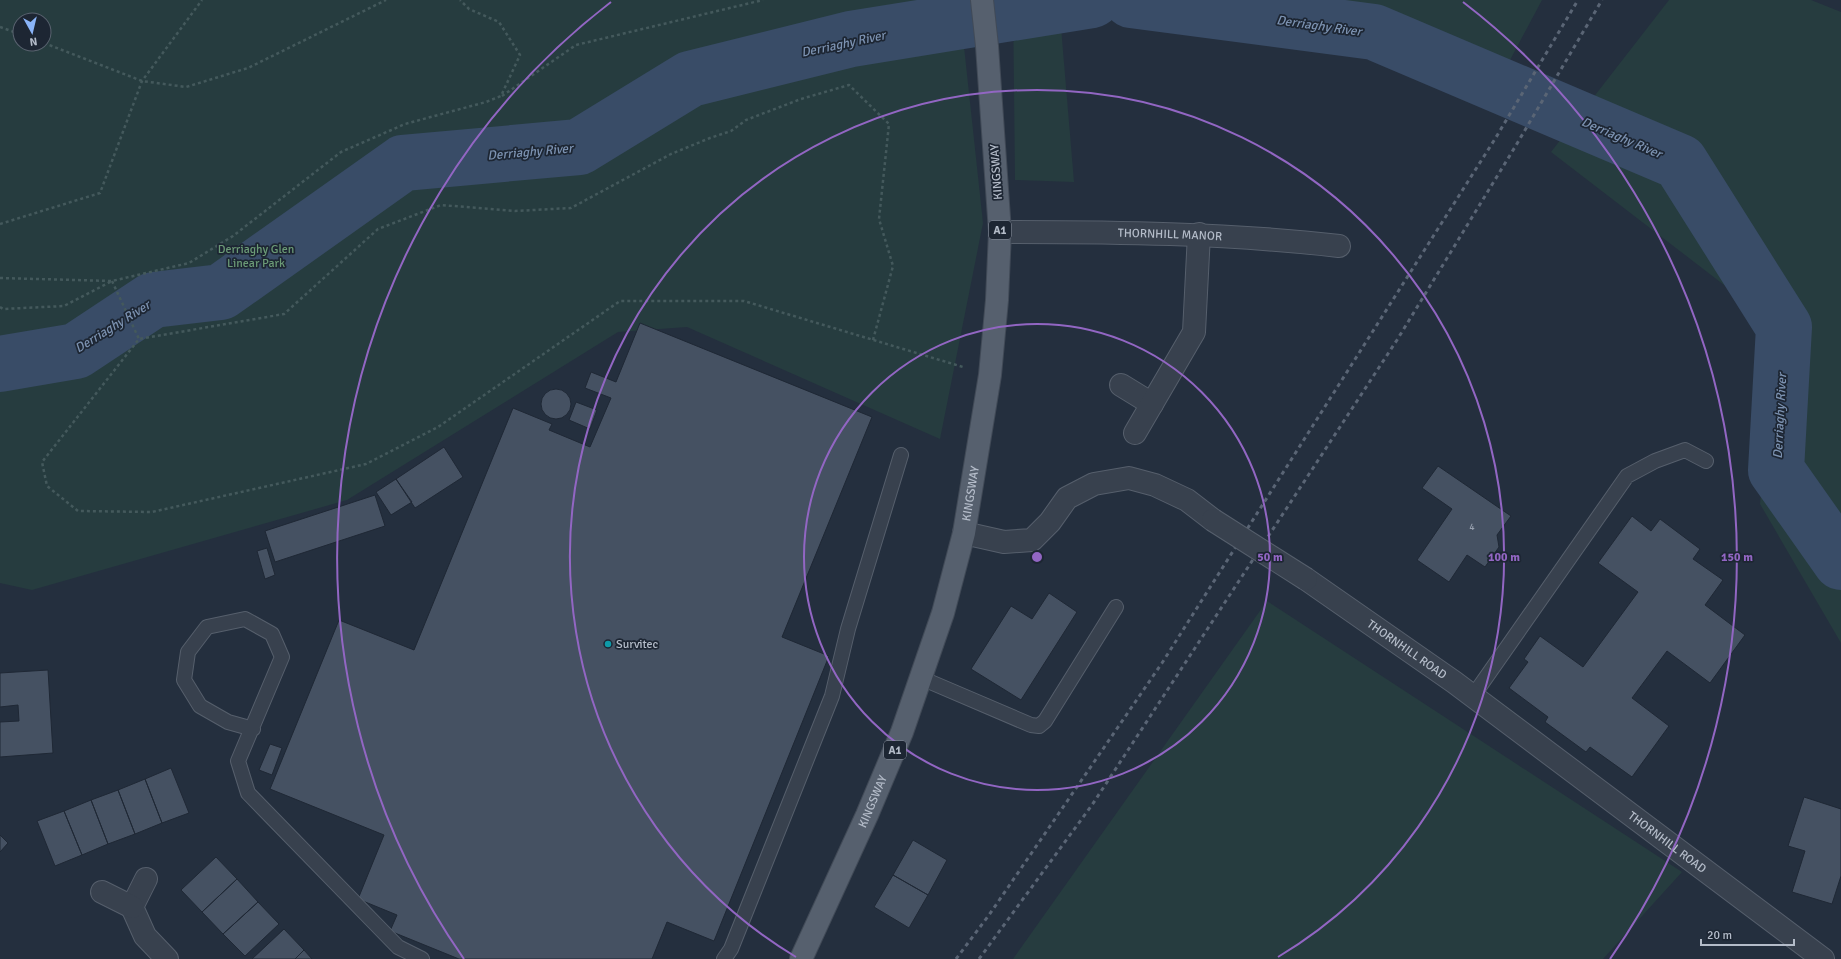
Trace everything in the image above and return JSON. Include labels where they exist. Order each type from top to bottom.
[{"type":"main road","name":"KINGSWAY","points":[[801,959],[867,815],[902,732],[943,613],[964,533],[990,375],[997,300],[1000,232],[987,46],[982,0]]},
{"type":"street","name":"THORNHILL MANOR","points":[[1000,232],[1199,234],[1283,239],[1340,246]]},
{"type":"street","points":[[1135,433],[1194,332],[1199,234]]},
{"type":"street","points":[[1121,385],[1152,404]]},
{"type":"street","name":"THORNHILL ROAD","points":[[964,533],[1004,542],[1032,540],[1050,522],[1067,498],[1094,484],[1129,478],[1155,485],[1187,500],[1213,520],[1306,579],[1473,696],[1823,959]]},
{"type":"street","points":[[132,907],[146,879]]},
{"type":"street","points":[[102,892],[132,907],[145,936],[167,959]]},
{"type":"lane","points":[[1473,696],[1627,476],[1655,461],[1685,450],[1706,461]]},
{"type":"lane","points":[[724,959],[731,949],[832,696],[848,629],[902,456]]},
{"type":"lane","points":[[921,678],[1031,725],[1039,726],[1046,721],[1116,607]]},
{"type":"lane","points":[[253,729],[228,722],[200,706],[184,680],[188,652],[207,627],[245,619],[272,634],[282,658],[253,729],[238,761],[248,793],[398,947],[422,959]]},
{"type":"path","points":[[0,224],[100,193],[142,81],[202,0]]},
{"type":"path","points":[[52,46],[142,81],[186,87],[248,68],[386,0]]},
{"type":"path","points":[[460,0],[469,9],[499,22],[520,55],[501,96]]},
{"type":"path","points":[[0,307],[3,309],[64,306],[112,281],[189,263],[233,236],[341,152],[405,124],[486,102],[501,96],[576,45],[763,0]]},
{"type":"path","points":[[0,27],[12,31]]},
{"type":"path","points":[[873,340],[894,266],[880,219],[889,124],[848,85],[801,99],[746,120],[731,131],[671,154],[570,208],[515,211],[441,206],[378,228],[284,314],[139,339],[42,462],[47,486],[78,511],[152,512],[366,464],[438,427],[620,301],[744,301],[873,340],[990,375]]},
{"type":"path","points":[[0,278],[112,281]]},
{"type":"path","points":[[112,281],[139,339]]},
{"type":"green space","name":"Derriaghy Glen Linear Park","points":[[0,0],[959,0],[983,223],[940,439],[687,327],[618,332],[347,500],[32,590],[0,583]]},
{"type":"green space","points":[[1013,0],[1542,0],[1485,107],[1331,41],[1164,11],[1060,15],[1074,182],[1015,180]]},
{"type":"green space","points":[[1669,0],[1811,0],[1841,12],[1841,643],[1760,504],[1776,337],[1741,298],[1551,152]]},
{"type":"green space","points":[[1267,601],[1682,872],[1603,959],[1013,959]]},
{"type":"building","name":"Survitec","points":[[640,323],[872,417],[782,637],[829,656],[714,941],[667,922],[652,959],[459,959],[390,931],[397,915],[358,899],[384,835],[270,789],[339,620],[414,650],[513,408],[552,424],[549,430],[590,447],[611,398],[585,388],[591,372],[616,382]]},
{"type":"building","points":[[556,389],[567,393],[571,404],[567,415],[556,419],[545,415],[541,404],[545,393]]},
{"type":"building","points":[[576,402],[597,410],[590,429],[569,420]]},
{"type":"building","points":[[444,447],[463,477],[415,508],[396,479]]},
{"type":"building","points":[[1438,466],[1511,516],[1497,535],[1499,547],[1485,567],[1467,555],[1449,582],[1417,560],[1452,509],[1422,488]]},
{"type":"building","points":[[396,479],[412,502],[391,515],[376,492]]},
{"type":"building","points":[[375,495],[385,526],[275,562],[265,531]]},
{"type":"building","points":[[1632,516],[1651,531],[1660,519],[1700,549],[1693,559],[1723,580],[1705,605],[1745,635],[1710,683],[1667,651],[1632,698],[1669,726],[1632,777],[1590,747],[1586,752],[1545,722],[1548,717],[1509,688],[1528,662],[1524,659],[1540,636],[1583,667],[1638,592],[1598,563]]},
{"type":"building","points":[[267,548],[275,575],[265,579],[257,551]]},
{"type":"building","points":[[1049,593],[1077,612],[1021,700],[971,669],[1011,606],[1032,619]]},
{"type":"building","points":[[48,670],[53,753],[0,757],[0,722],[19,721],[18,705],[0,707],[0,673]]},
{"type":"building","points":[[270,744],[282,748],[272,775],[259,770]]},
{"type":"building","points":[[171,768],[189,813],[162,823],[145,779]]},
{"type":"building","points":[[145,779],[162,823],[135,834],[118,790]]},
{"type":"building","points":[[118,790],[135,834],[108,844],[91,800]]},
{"type":"building","points":[[1804,797],[1841,809],[1841,876],[1832,904],[1792,892],[1805,851],[1788,846]]},
{"type":"building","points":[[91,800],[108,844],[82,855],[64,811]]},
{"type":"building","points":[[64,811],[82,855],[55,866],[37,821]]},
{"type":"building","points":[[0,835],[8,843],[0,852]]},
{"type":"building","points":[[913,840],[947,860],[928,895],[893,875]]},
{"type":"building","points":[[216,857],[237,879],[202,912],[181,890]]},
{"type":"building","points":[[893,875],[928,895],[909,928],[874,907]]},
{"type":"building","points":[[237,879],[258,902],[223,934],[202,912]]},
{"type":"building","points":[[258,902],[279,924],[245,956],[223,934]]},
{"type":"building","points":[[284,929],[304,950],[295,959],[252,959]]},
{"type":"building","points":[[304,950],[312,959],[295,959]]},
{"type":"waterway","name":"Derriaghy River","points":[[0,364],[76,351],[153,300],[221,292],[403,163],[579,147],[690,79],[851,39],[1092,0]]},
{"type":"waterway","name":"Derriaghy River","points":[[1131,0],[1374,32],[1680,162],[1784,327],[1776,470],[1841,562]]},
{"type":"railway","points":[[956,959],[989,915],[1162,663],[1495,139],[1578,0]]},
{"type":"railway","points":[[979,959],[1092,805],[1397,340],[1515,147],[1602,0]]},
{"type":"place","name":"Survitec","points":[[608,644]]}]
